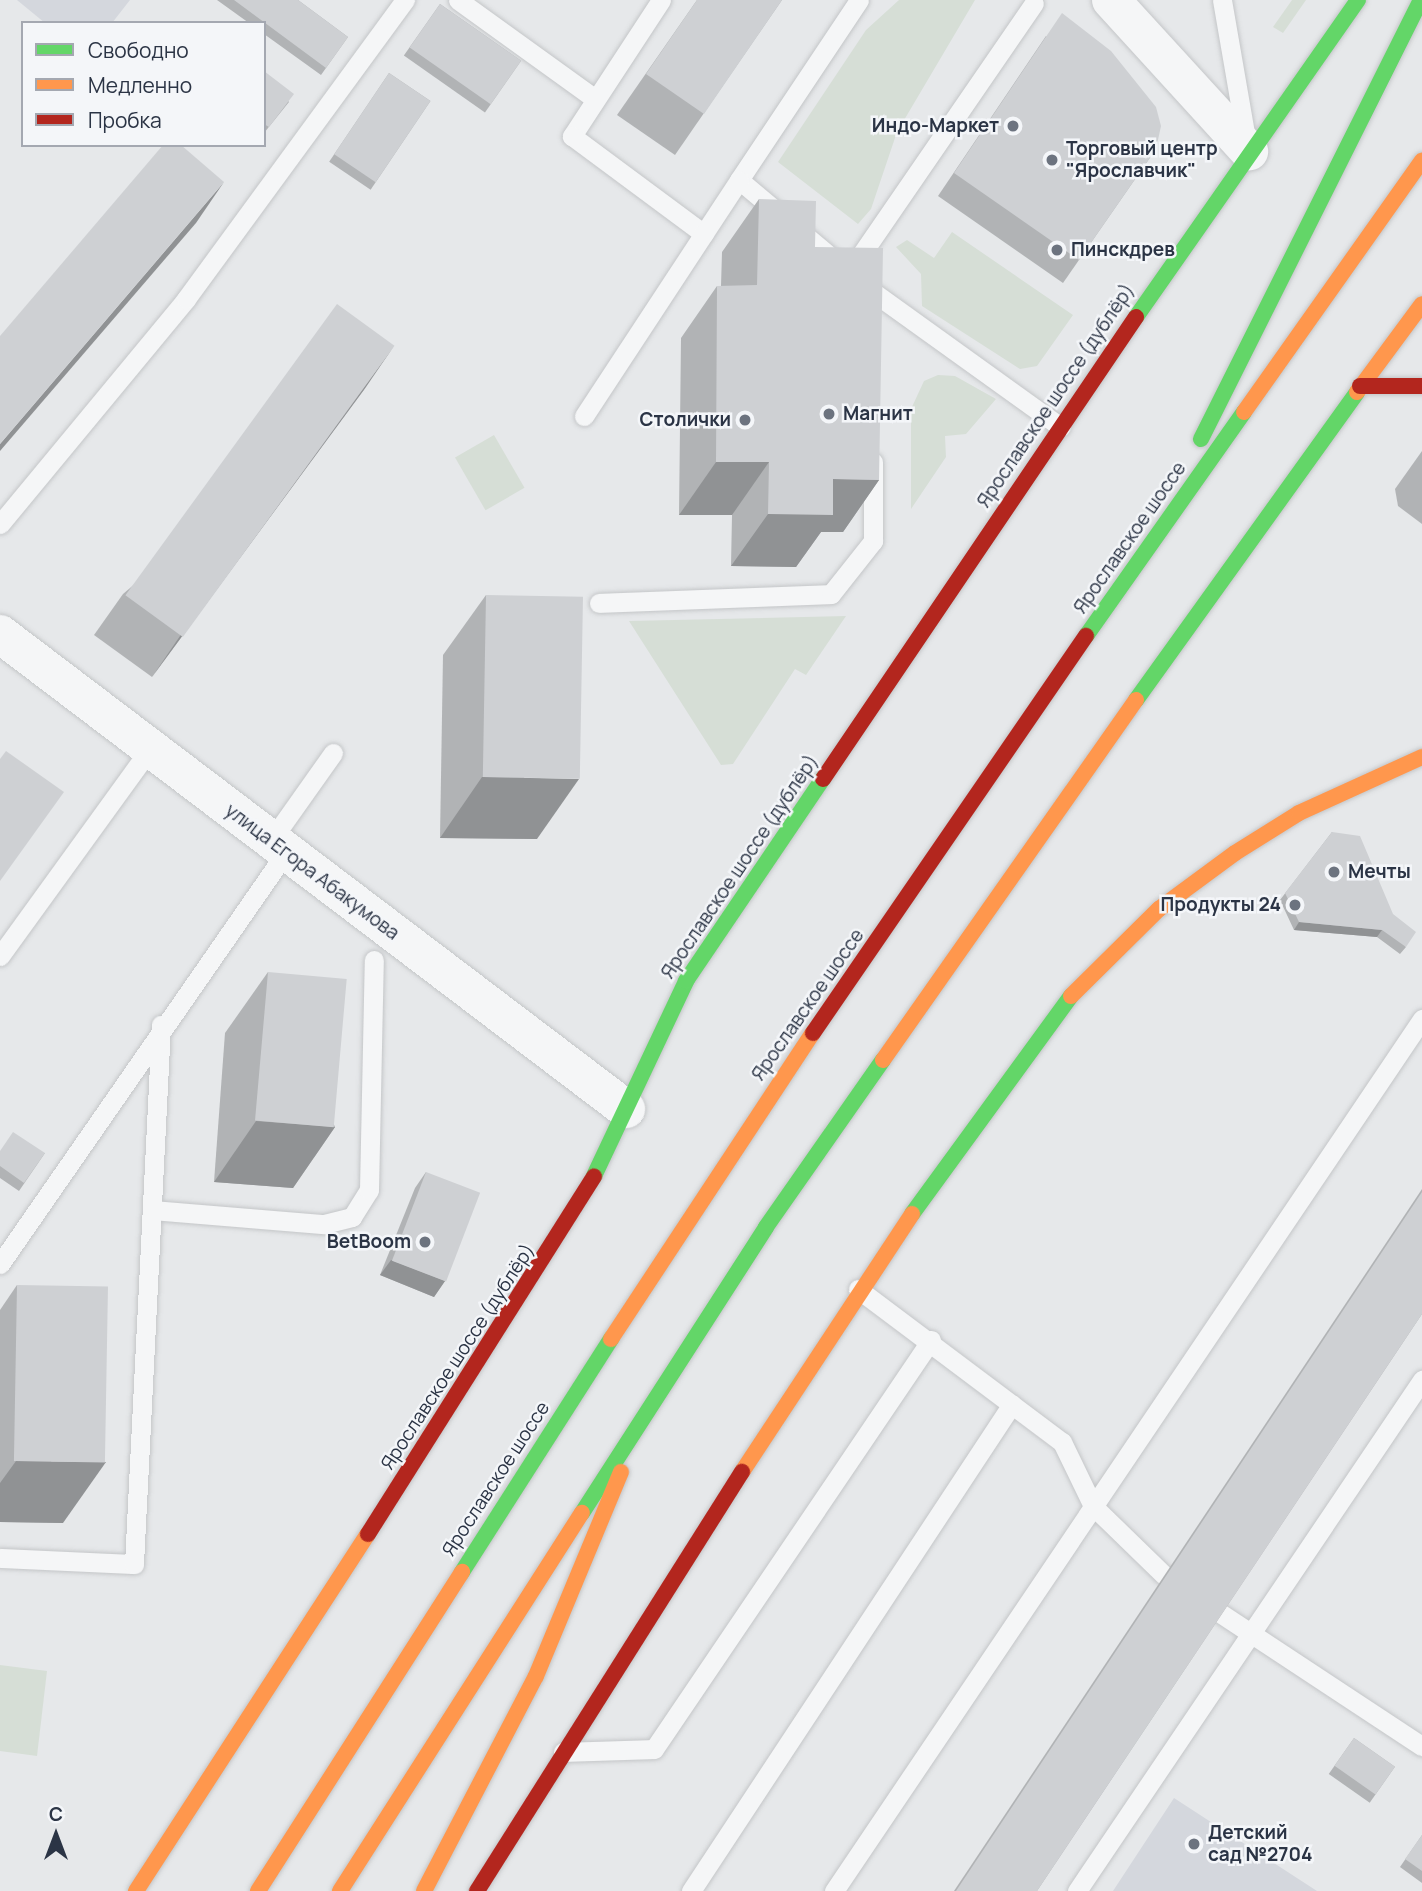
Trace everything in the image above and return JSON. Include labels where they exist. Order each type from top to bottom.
[{"type":"main road","name":"Ярославское шоссе (дублёр)","points":[[136,1891],[578,1212],[686,981],[1249,150],[1358,0]]},
{"type":"main road","points":[[1133,567],[1420,0]]},
{"type":"main road","name":"Ярославское шоссе","points":[[258,1891],[706,1189],[1133,567],[1422,162]]},
{"type":"main road","points":[[340,1891],[766,1227],[1360,386],[1422,304]]},
{"type":"main road","points":[[1360,386],[1422,386]]},
{"type":"main road","points":[[477,1891],[562,1752],[858,1289],[1062,1005],[1159,909],[1299,813],[1422,757]]},
{"type":"main road","points":[[424,1891],[536,1676],[644,1418]]},
{"type":"street","points":[[1111,0],[1249,150]]},
{"type":"street","name":"улица Егора Абакумова","points":[[0,634],[626,1109]]},
{"type":"lane","points":[[0,524],[186,299],[405,0]]},
{"type":"lane","points":[[458,0],[594,98]]},
{"type":"lane","points":[[661,0],[594,98],[572,136],[704,234]]},
{"type":"lane","points":[[584,416],[859,0]]},
{"type":"lane","points":[[1222,0],[1249,150]]},
{"type":"lane","points":[[849,272],[1034,3]]},
{"type":"lane","points":[[739,180],[873,292],[1061,427]]},
{"type":"lane","points":[[873,292],[873,320]]},
{"type":"lane","points":[[599,603],[831,594],[873,541],[873,444]]},
{"type":"lane","points":[[0,956],[150,749]]},
{"type":"lane","points":[[0,1264],[278,847],[333,753]]},
{"type":"lane","points":[[152,1210],[324,1224],[352,1216],[369,1190],[374,960]]},
{"type":"lane","points":[[834,1891],[1422,1019]]},
{"type":"lane","points":[[0,1558],[134,1564],[161,1025]]},
{"type":"lane","points":[[858,1289],[930,1340],[1062,1442],[1093,1506],[1164,1575]]},
{"type":"lane","points":[[562,1752],[654,1749],[930,1340]]},
{"type":"lane","points":[[1076,1891],[1422,1380]]},
{"type":"lane","points":[[691,1891],[1012,1404]]},
{"type":"lane","points":[[1220,1613],[1422,1746]]},
{"type":"shaded area","points":[[17,0],[130,0],[114,21],[43,21]]},
{"type":"shaded area","points":[[899,0],[975,0],[897,132],[871,209],[858,224],[778,162],[866,30]]},
{"type":"shaded area","points":[[1292,0],[1306,0],[1283,33],[1273,27]]},
{"type":"shaded area","points":[[952,232],[1073,315],[1037,366],[1020,369],[922,306],[921,274],[896,247],[907,240],[934,258]]},
{"type":"shaded area","points":[[938,375],[955,376],[996,399],[966,434],[945,436],[946,457],[911,509],[911,409],[924,381]]},
{"type":"shaded area","points":[[494,435],[524,488],[486,510],[455,457]]},
{"type":"shaded area","points":[[846,616],[806,675],[795,669],[733,764],[721,765],[629,621]]},
{"type":"shaded area","points":[[0,1665],[47,1671],[37,1756],[0,1751]]},
{"type":"shaded area","name":"Детский сад №2704","points":[[1174,1798],[1317,1891],[1113,1891]]},
{"type":"building","points":[[234,0],[298,0],[348,37],[326,68],[266,21]]},
{"type":"building","points":[[697,0],[782,0],[704,114],[646,74]]},
{"type":"building","points":[[440,4],[521,61],[491,104],[410,47]]},
{"type":"building","name":"Торговый центр \"Ярославчик\"","points":[[1062,13],[1111,51],[1156,107],[1161,126],[1156,149],[1079,260],[954,173]]},
{"type":"building","points":[[266,73],[294,94],[269,127],[266,125]]},
{"type":"building","points":[[389,73],[430,101],[376,182],[334,154]]},
{"type":"building","points":[[161,147],[183,147],[224,182],[0,444],[0,336]]},
{"type":"building","points":[[759,199],[816,201],[815,247],[883,248],[879,480],[833,479],[833,515],[768,514],[769,462],[716,462],[717,286],[757,285]]},
{"type":"building","points":[[337,304],[394,346],[183,637],[125,595]]},
{"type":"building","points":[[486,595],[583,597],[580,779],[483,777]]},
{"type":"building","points":[[6,751],[64,792],[0,881],[0,759]]},
{"type":"building","name":"Мечты","points":[[1332,832],[1360,836],[1393,914],[1416,932],[1406,947],[1382,930],[1299,922],[1285,893]]},
{"type":"building","points":[[268,972],[347,979],[334,1127],[255,1120]]},
{"type":"building","points":[[13,1132],[45,1153],[24,1183],[0,1166],[0,1151]]},
{"type":"building","name":"BetBoom","points":[[426,1172],[480,1193],[446,1281],[392,1261]]},
{"type":"building","points":[[1422,1192],[1422,1314],[1037,1891],[956,1891]]},
{"type":"building","points":[[17,1285],[108,1287],[105,1463],[14,1461]]},
{"type":"building","points":[[1354,1738],[1395,1767],[1375,1795],[1334,1766]]},
{"type":"building","points":[[1422,1835],[1422,1871],[1405,1859]]},
{"type":"traffic: fast","points":[[1136,317],[1358,0]]},
{"type":"traffic: fast","points":[[1201,439],[1421,0]]},
{"type":"traffic: fast","points":[[1136,700],[1357,392]]},
{"type":"traffic: fast","points":[[1086,636],[1244,412]]},
{"type":"traffic: fast","points":[[594,1176],[686,981],[823,779]]},
{"type":"traffic: fast","points":[[912,1214],[1071,996]]},
{"type":"traffic: fast","points":[[582,1513],[766,1227],[883,1060]]},
{"type":"traffic: fast","points":[[462,1572],[611,1339]]},
{"type":"traffic: slow","points":[[1244,412],[1422,161]]},
{"type":"traffic: slow","points":[[1357,392],[1422,304]]},
{"type":"traffic: slow","points":[[883,1060],[1136,700]]},
{"type":"traffic: slow","points":[[1071,996],[1159,909],[1235,853],[1299,813],[1422,757]]},
{"type":"traffic: slow","points":[[611,1339],[813,1033]]},
{"type":"traffic: slow","points":[[742,1472],[912,1214]]},
{"type":"traffic: slow","points":[[424,1891],[536,1676],[621,1472]]},
{"type":"traffic: slow","points":[[340,1891],[582,1513]]},
{"type":"traffic: slow","points":[[136,1891],[368,1534]]},
{"type":"traffic: slow","points":[[258,1891],[462,1572]]},
{"type":"traffic: jam","points":[[823,779],[1136,317]]},
{"type":"traffic: jam","points":[[1360,386],[1422,386]]},
{"type":"traffic: jam","points":[[813,1033],[1086,636]]},
{"type":"traffic: jam","points":[[368,1534],[594,1176]]},
{"type":"traffic: jam","points":[[477,1891],[742,1472]]},
{"type":"place","name":"Индо-Маркет","points":[[1013,126]]},
{"type":"place","name":"Торговый центр \"Ярославчик\"","points":[[1052,160]]},
{"type":"place","name":"Пинскдрев","points":[[1057,250]]},
{"type":"place","name":"Магнит","points":[[829,414]]},
{"type":"place","name":"Столички","points":[[745,420]]},
{"type":"place","name":"Мечты","points":[[1334,872]]},
{"type":"place","name":"Продукты 24","points":[[1295,905]]},
{"type":"place","name":"BetBoom","points":[[425,1242]]},
{"type":"place","name":"Детский сад №2704","points":[[1194,1844]]}]
